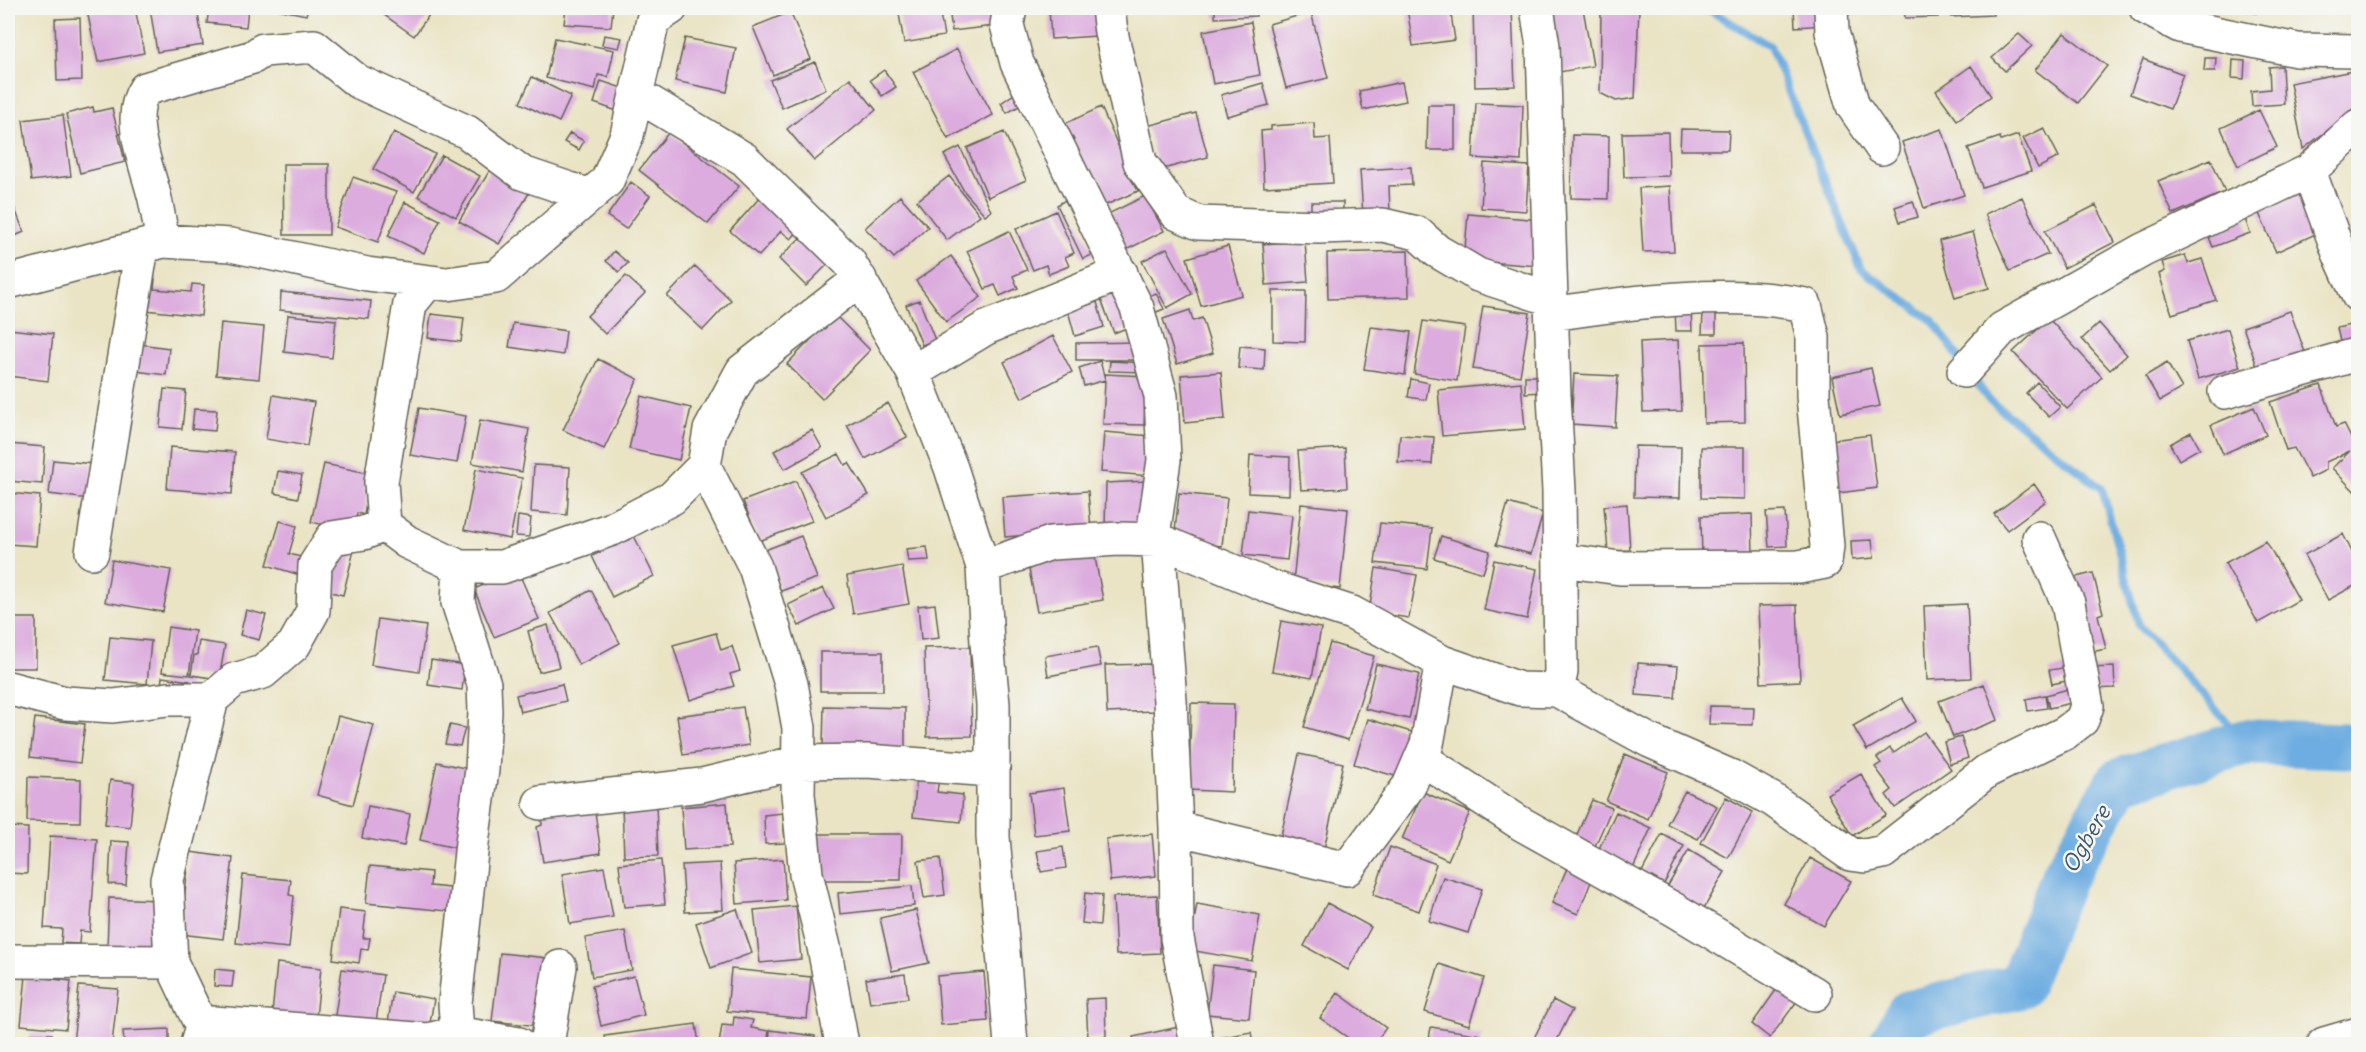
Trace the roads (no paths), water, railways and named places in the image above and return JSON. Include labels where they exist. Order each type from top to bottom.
[{"type":"street","points":[[9,287],[152,244],[231,245],[367,274],[447,284],[496,277],[607,181],[627,135],[653,20],[671,8]]},
{"type":"street","points":[[1010,8],[1006,25],[1017,63],[1137,308],[1161,396],[1164,460],[1154,528],[1158,540],[1170,701],[1178,938],[1197,1044]]},
{"type":"street","points":[[1108,8],[1111,32],[1140,162],[1176,213],[1199,223],[1319,227],[1383,225],[1418,233],[1437,251],[1479,275],[1552,306],[1614,305],[1712,298],[1783,300],[1805,304],[1813,337],[1813,396],[1827,546],[1825,562],[1799,567],[1620,568],[1560,560]]},
{"type":"street","points":[[1537,8],[1543,58],[1560,560],[1561,672],[1557,690]]},
{"type":"street","points":[[1831,8],[1832,32],[1853,106],[1882,148]]},
{"type":"street","points":[[2146,8],[2180,26],[2297,50],[2358,51]]},
{"type":"street","points":[[92,552],[152,244],[154,198],[141,151],[137,118],[140,97],[145,89],[253,57],[263,50],[314,46],[357,81],[467,132],[522,173],[590,196]]},
{"type":"street","points":[[636,94],[744,159],[849,262],[913,372],[951,468],[982,567],[993,704],[993,837],[1011,1044]]},
{"type":"street","points":[[1964,371],[2002,329],[2144,250],[2309,171],[2358,126]]},
{"type":"street","points":[[2309,171],[2339,252],[2358,295]]},
{"type":"street","points":[[913,372],[986,328],[1120,273]]},
{"type":"street","points":[[428,282],[410,304],[381,482],[384,525],[407,542],[460,567],[502,567],[612,529],[672,498],[704,466],[710,430],[742,371],[860,279]]},
{"type":"street","points":[[2225,392],[2358,354]]},
{"type":"street","points":[[704,466],[755,567],[790,684],[799,728],[798,794],[806,874],[824,946],[842,1044]]},
{"type":"street","points":[[384,525],[364,533],[332,538],[315,565],[313,611],[294,645],[263,672],[234,680],[212,699],[167,880],[171,962],[199,1036],[214,1023],[428,1040],[457,1033],[519,1044]]},
{"type":"street","points":[[982,567],[1051,543],[1119,539],[1158,540],[1271,588],[1352,613],[1442,662],[1520,689],[1557,690],[1650,741],[1730,776],[1773,800],[1850,854],[1865,856],[1884,852],[1987,771],[2065,733],[2082,720],[2087,706],[2068,603],[2039,538]]},
{"type":"street","points":[[457,1033],[455,1003],[482,770],[485,712],[484,684],[458,602],[460,567]]},
{"type":"street","points":[[1176,828],[1347,869],[1409,786],[1427,744],[1442,662]]},
{"type":"street","points":[[8,688],[65,703],[113,706],[168,699],[212,699]]},
{"type":"street","points":[[1421,758],[1520,823],[1675,910],[1815,994]]},
{"type":"street","points":[[540,803],[702,785],[798,762],[867,761],[993,770]]},
{"type":"street","points":[[8,962],[171,962]]},
{"type":"street","points":[[547,1044],[560,967]]},
{"type":"street","points":[[2324,1044],[2358,1034]]},
{"type":"waterway","points":[[1706,8],[1770,46],[1861,269],[1933,321],[1962,362]]},
{"type":"waterway","points":[[1971,374],[1988,399],[2102,489],[2139,625],[2245,742]]},
{"type":"waterway","name":"Ogbere","points":[[1891,1044],[1909,1013],[2020,986],[2064,876],[2119,781],[2245,742],[2358,746]]}]
